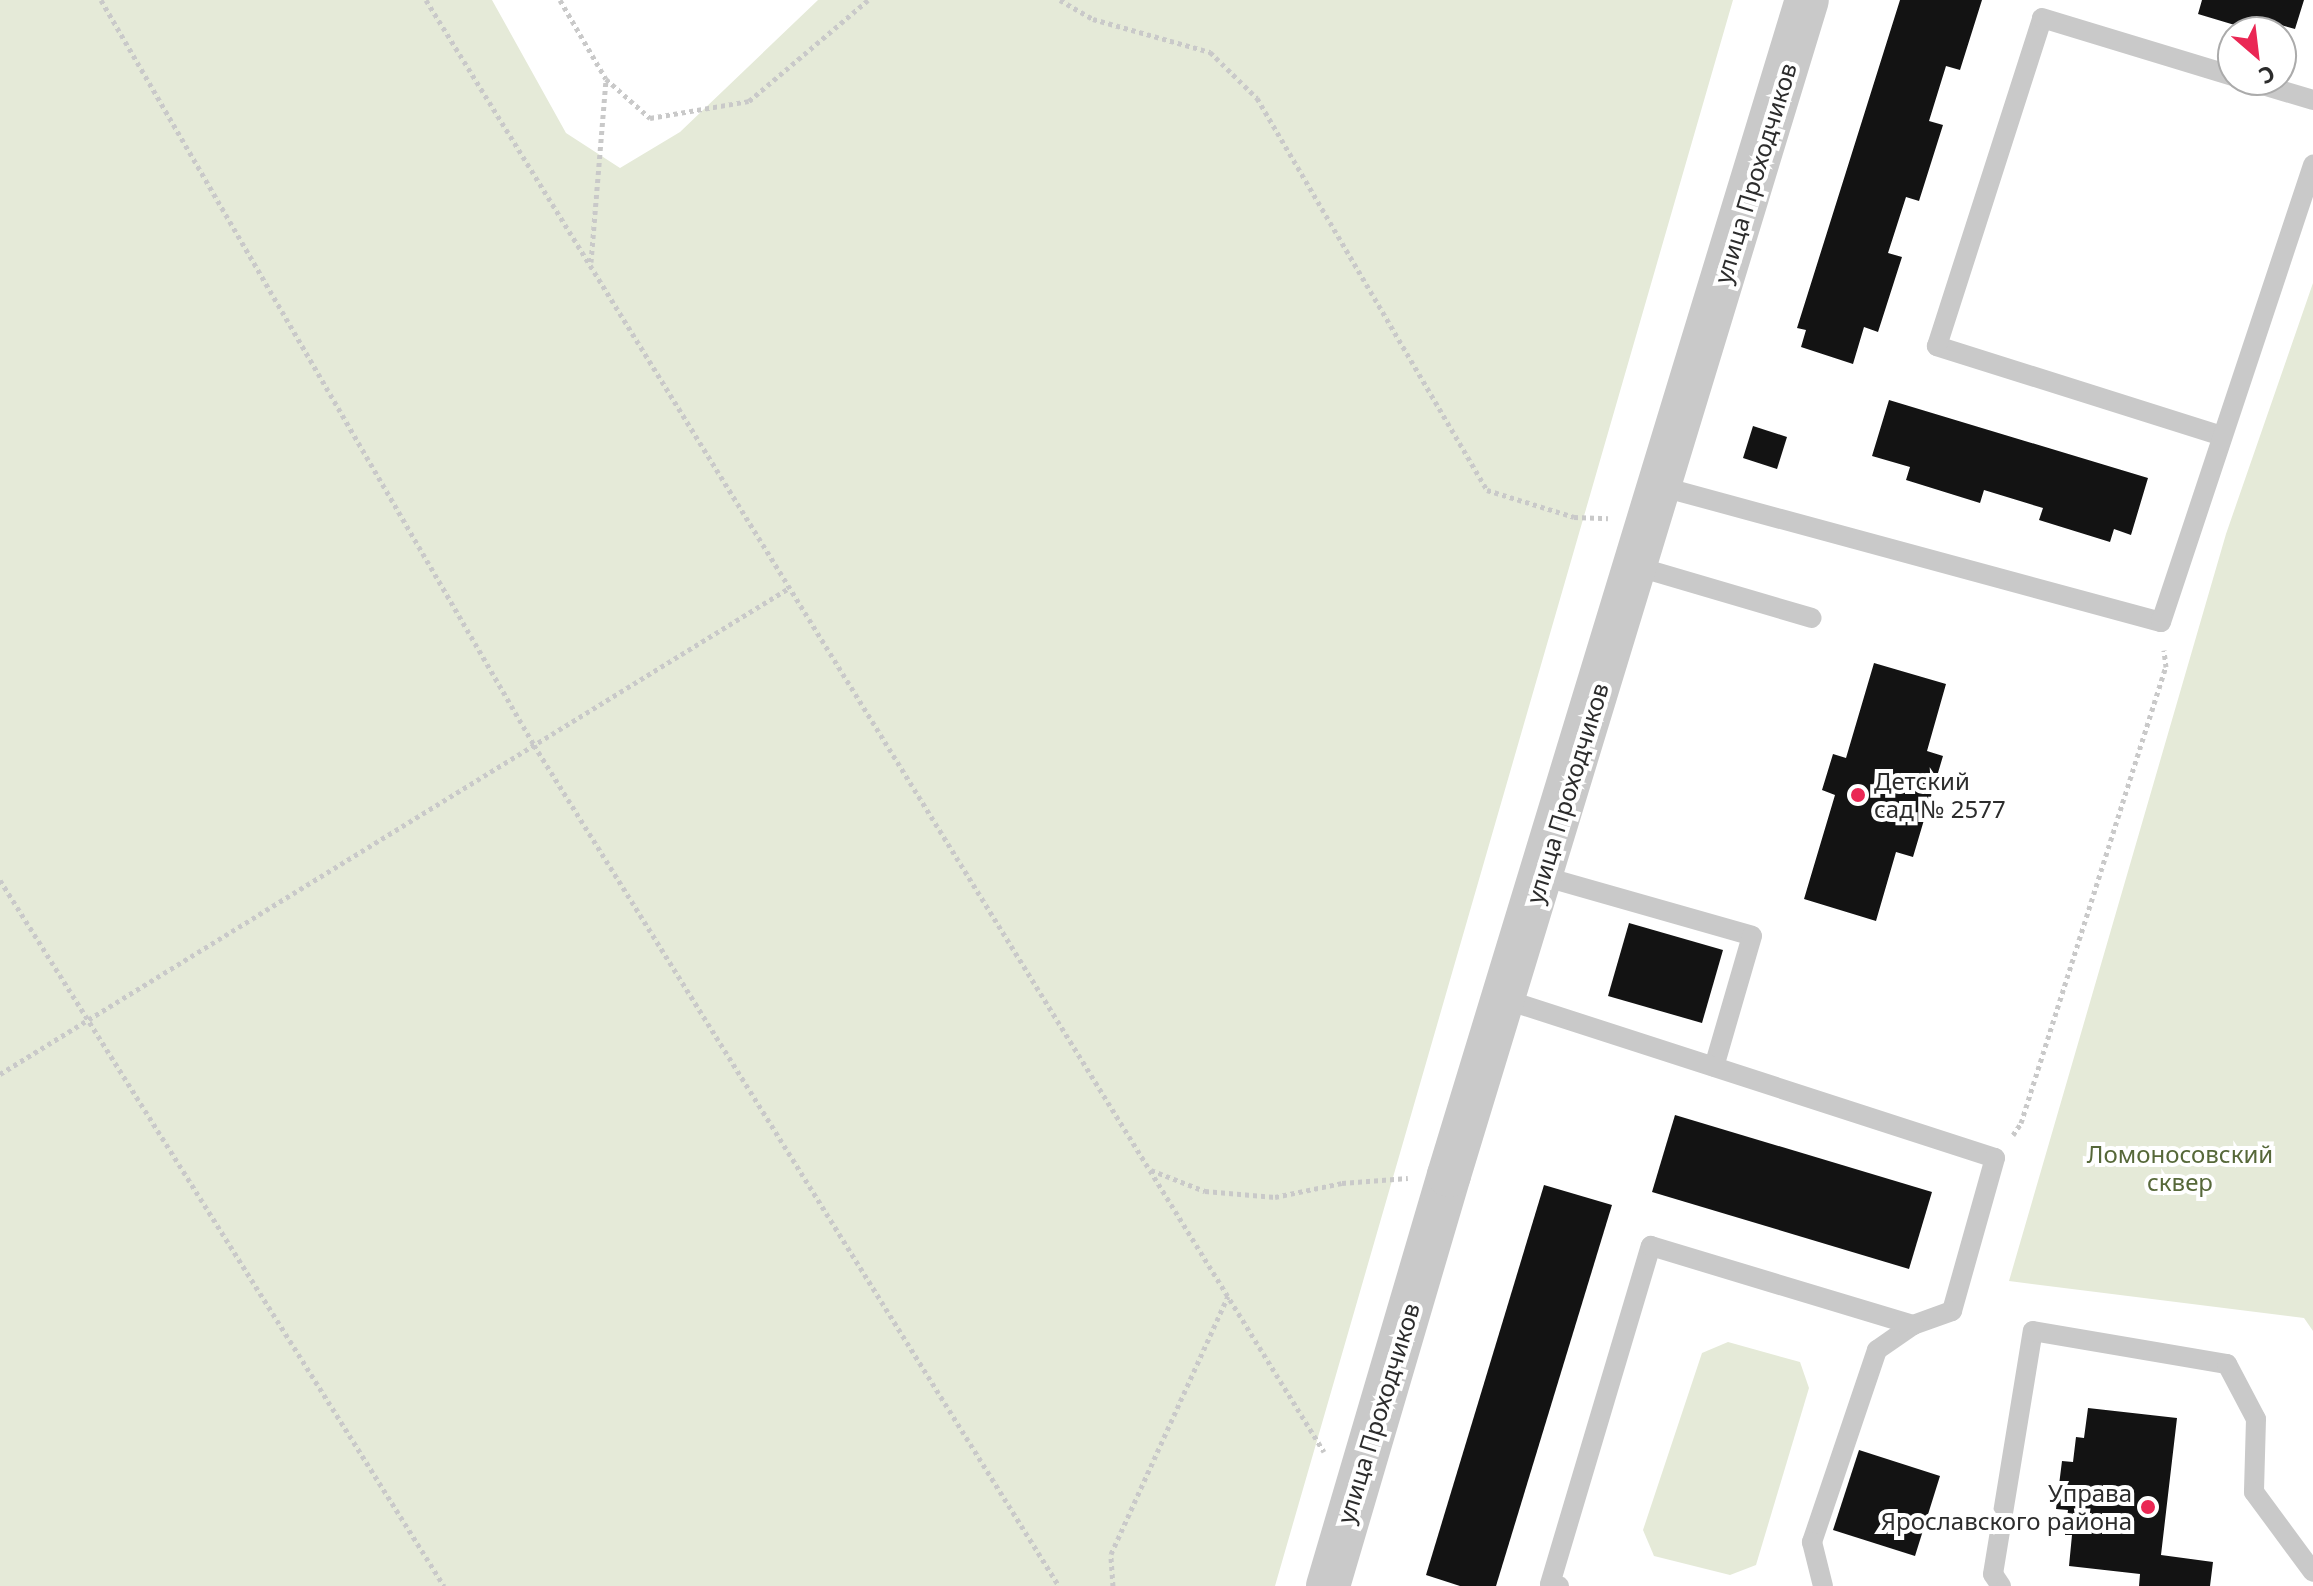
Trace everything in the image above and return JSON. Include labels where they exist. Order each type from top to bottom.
[{"type":"street","name":"улица Проходчиков","points":[[1328,1586],[1351,1497],[1807,0]]},
{"type":"lane","points":[[2217,71],[2042,18],[1937,346],[2222,436]]},
{"type":"lane","points":[[1654,503],[2161,622],[2313,165]]},
{"type":"lane","points":[[1635,566],[1812,618]]},
{"type":"lane","points":[[1542,876],[1752,936],[1714,1067]]},
{"type":"lane","points":[[1504,999],[1995,1158],[1952,1311],[1913,1325],[1877,1350],[1812,1542],[1823,1586]]},
{"type":"lane","points":[[1559,1586],[1550,1584],[1651,1246],[1913,1325]]},
{"type":"lane","points":[[2001,1586],[1993,1574],[2033,1331],[2227,1364],[2256,1419],[2254,1492],[2313,1572]]},
{"type":"path","points":[[101,0],[534,745],[1059,1586]]},
{"type":"path","points":[[426,0],[1351,1497]]},
{"type":"path","points":[[560,0],[606,79],[650,118],[749,101],[868,0]]},
{"type":"path","points":[[1060,0],[1093,19],[1210,52],[1257,98],[1487,490],[1574,517],[1654,503]]},
{"type":"path","points":[[591,263],[606,79]]},
{"type":"path","points":[[0,1074],[789,588]]},
{"type":"path","points":[[1995,1158],[2021,1123],[2166,667],[2161,622]]},
{"type":"path","points":[[0,880],[444,1586]]},
{"type":"path","points":[[1150,1170],[1205,1191],[1275,1197],[1342,1183],[1449,1175]]},
{"type":"path","points":[[1113,1586],[1111,1554],[1228,1296]]},
{"type":"green space","points":[[0,0],[492,0],[566,133],[620,168],[680,132],[818,0],[1733,0],[1275,1586],[0,1586]]},
{"type":"green space","name":"Ломоносовский сквер","points":[[2313,283],[2313,1331],[2304,1318],[2009,1281],[2226,534]]},
{"type":"green space","points":[[1728,1342],[1800,1362],[1809,1388],[1756,1565],[1730,1575],[1654,1556],[1643,1530],[1702,1353]]},
{"type":"building","points":[[1900,0],[1982,0],[1960,70],[1946,66],[1929,121],[1943,125],[1919,201],[1906,197],[1888,253],[1902,257],[1878,332],[1864,327],[1853,364],[1801,347],[1806,330],[1797,328]]},
{"type":"building","points":[[2202,0],[2304,0],[2297,23],[2297,16],[2217,16],[2217,20],[2198,14]]},
{"type":"building","points":[[1889,400],[2148,478],[2131,535],[2114,529],[2110,542],[2039,520],[2043,508],[1984,490],[1980,503],[1906,480],[1910,467],[1872,456]]},
{"type":"building","points":[[1753,426],[1787,437],[1777,469],[1743,458]]},
{"type":"building","points":[[1874,663],[1946,684],[1927,751],[1943,756],[1913,857],[1896,852],[1876,921],[1804,899],[1835,795],[1822,790],[1833,754],[1846,758]]},
{"type":"building","points":[[1629,923],[1723,950],[1702,1023],[1608,996]]},
{"type":"building","points":[[1675,1115],[1932,1192],[1909,1269],[1652,1192]]},
{"type":"building","points":[[1544,1185],[1612,1205],[1496,1586],[1460,1586],[1426,1575]]},
{"type":"building","points":[[2088,1408],[2177,1418],[2161,1555],[2213,1562],[2210,1586],[2139,1586],[2140,1574],[2069,1566],[2072,1535],[2065,1535],[2068,1510],[2056,1509],[2062,1461],[2073,1462],[2076,1437],[2084,1438]]},
{"type":"building","points":[[1859,1450],[1940,1476],[1915,1556],[1833,1530]]},
{"type":"place","name":"Детский сад № 2577","points":[[1858,795]]},
{"type":"place","name":"Управа Ярославского района","points":[[2148,1507]]}]
